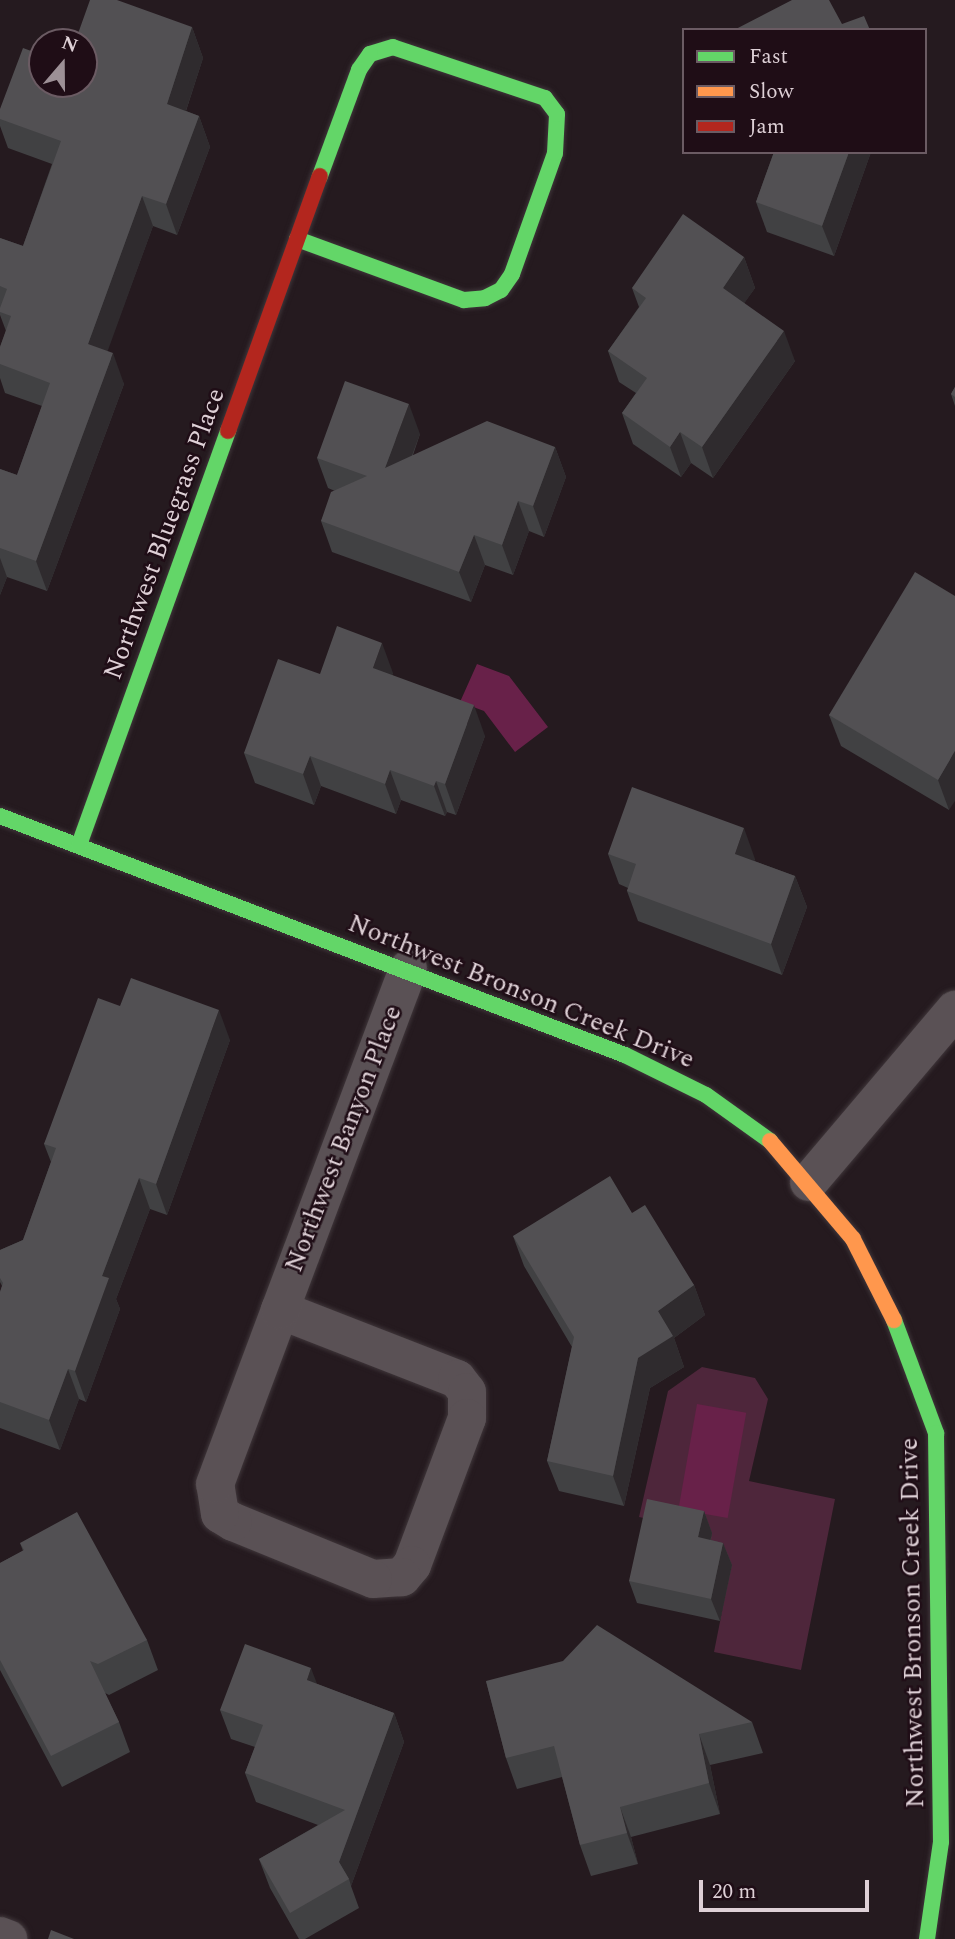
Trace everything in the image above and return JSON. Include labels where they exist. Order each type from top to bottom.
[{"type":"street","name":"Northwest Bluegrass Place","points":[[79,845],[297,239],[359,69],[370,54],[393,47],[414,51],[545,98],[557,114],[555,153],[512,274],[501,290],[485,298],[464,300],[297,239]]},
{"type":"street","name":"Northwest Bronson Creek Drive","points":[[0,816],[408,969],[625,1055],[706,1095],[768,1139],[808,1182],[853,1239],[915,1367],[936,1433],[948,1526],[941,1842],[927,1939]]},
{"type":"street","name":"Northwest Banyon Place","points":[[280,1310],[457,1380],[467,1392],[467,1418],[412,1565],[402,1577],[373,1579],[220,1514],[215,1484],[280,1310],[408,969]]},
{"type":"street","points":[[808,1182],[955,1010]]},
{"type":"street","points":[[0,1936],[8,1939]]},
{"type":"shaded area","points":[[477,664],[509,676],[548,727],[515,752],[484,711],[460,702]]},
{"type":"shaded area","points":[[702,1367],[755,1378],[768,1399],[749,1481],[835,1499],[801,1670],[714,1652],[731,1566],[706,1559],[712,1533],[639,1517],[668,1391]]},
{"type":"shaded area","points":[[697,1404],[746,1413],[728,1518],[678,1509]]},
{"type":"building","points":[[90,0],[117,0],[192,27],[167,104],[199,116],[166,204],[142,196],[88,344],[113,353],[36,561],[0,548],[0,469],[17,475],[50,383],[0,364],[0,347],[11,316],[0,312],[7,289],[0,286],[0,238],[23,246],[61,141],[0,119],[0,109],[23,48],[28,50],[28,98],[98,98],[98,28],[80,28]]},
{"type":"building","points":[[792,0],[829,0],[842,24],[864,16],[869,28],[738,28]]},
{"type":"building","points":[[773,154],[848,154],[822,226],[756,202]]},
{"type":"building","points":[[683,214],[744,257],[723,288],[784,331],[702,447],[680,432],[670,447],[622,413],[647,378],[608,351],[646,298],[632,288]]},
{"type":"building","points":[[345,381],[409,404],[385,468],[487,421],[555,447],[533,506],[518,501],[502,545],[474,535],[459,572],[321,521],[331,492],[367,476],[317,458]]},
{"type":"building","points":[[915,572],[955,596],[955,751],[938,780],[829,715]]},
{"type":"building","points":[[337,626],[382,643],[373,668],[474,705],[445,784],[436,781],[434,786],[390,770],[385,784],[310,756],[303,774],[244,753],[278,659],[320,674]]},
{"type":"building","points":[[632,787],[744,828],[735,854],[795,876],[771,944],[627,891],[636,864],[608,854]]},
{"type":"building","points":[[131,978],[219,1010],[156,1184],[139,1178],[102,1276],[109,1278],[75,1371],[68,1369],[49,1420],[0,1402],[0,1292],[3,1283],[0,1278],[0,1250],[23,1240],[56,1148],[44,1144],[98,998],[120,1006]]},
{"type":"building","points":[[610,1176],[632,1213],[645,1205],[694,1285],[658,1311],[673,1336],[638,1358],[613,1476],[547,1461],[574,1337],[513,1236]]},
{"type":"building","points":[[647,1499],[704,1511],[698,1537],[723,1543],[711,1599],[629,1581]]},
{"type":"building","points":[[77,1512],[147,1640],[98,1664],[90,1661],[119,1722],[51,1756],[0,1660],[0,1563],[24,1550],[20,1543]]},
{"type":"building","points":[[597,1625],[752,1722],[699,1734],[709,1783],[620,1807],[627,1833],[580,1845],[554,1746],[506,1758],[486,1681],[563,1661]]},
{"type":"building","points":[[245,1644],[311,1668],[307,1680],[394,1713],[339,1862],[349,1879],[290,1913],[259,1859],[345,1810],[245,1773],[263,1725],[220,1710]]},
{"type":"building","points":[[51,1930],[74,1939],[48,1939]]},
{"type":"traffic: fast","points":[[297,239],[464,300],[485,298],[501,290],[512,274],[555,153],[557,114],[545,98],[393,47],[370,54],[359,70],[320,176]]},
{"type":"traffic: fast","points":[[79,845],[228,431]]},
{"type":"traffic: fast","points":[[0,816],[625,1055],[706,1095],[770,1141]]},
{"type":"traffic: fast","points":[[894,1320],[936,1433],[941,1842],[927,1939]]},
{"type":"traffic: slow","points":[[770,1141],[853,1239],[894,1320]]},
{"type":"traffic: jam","points":[[228,431],[320,176]]}]
